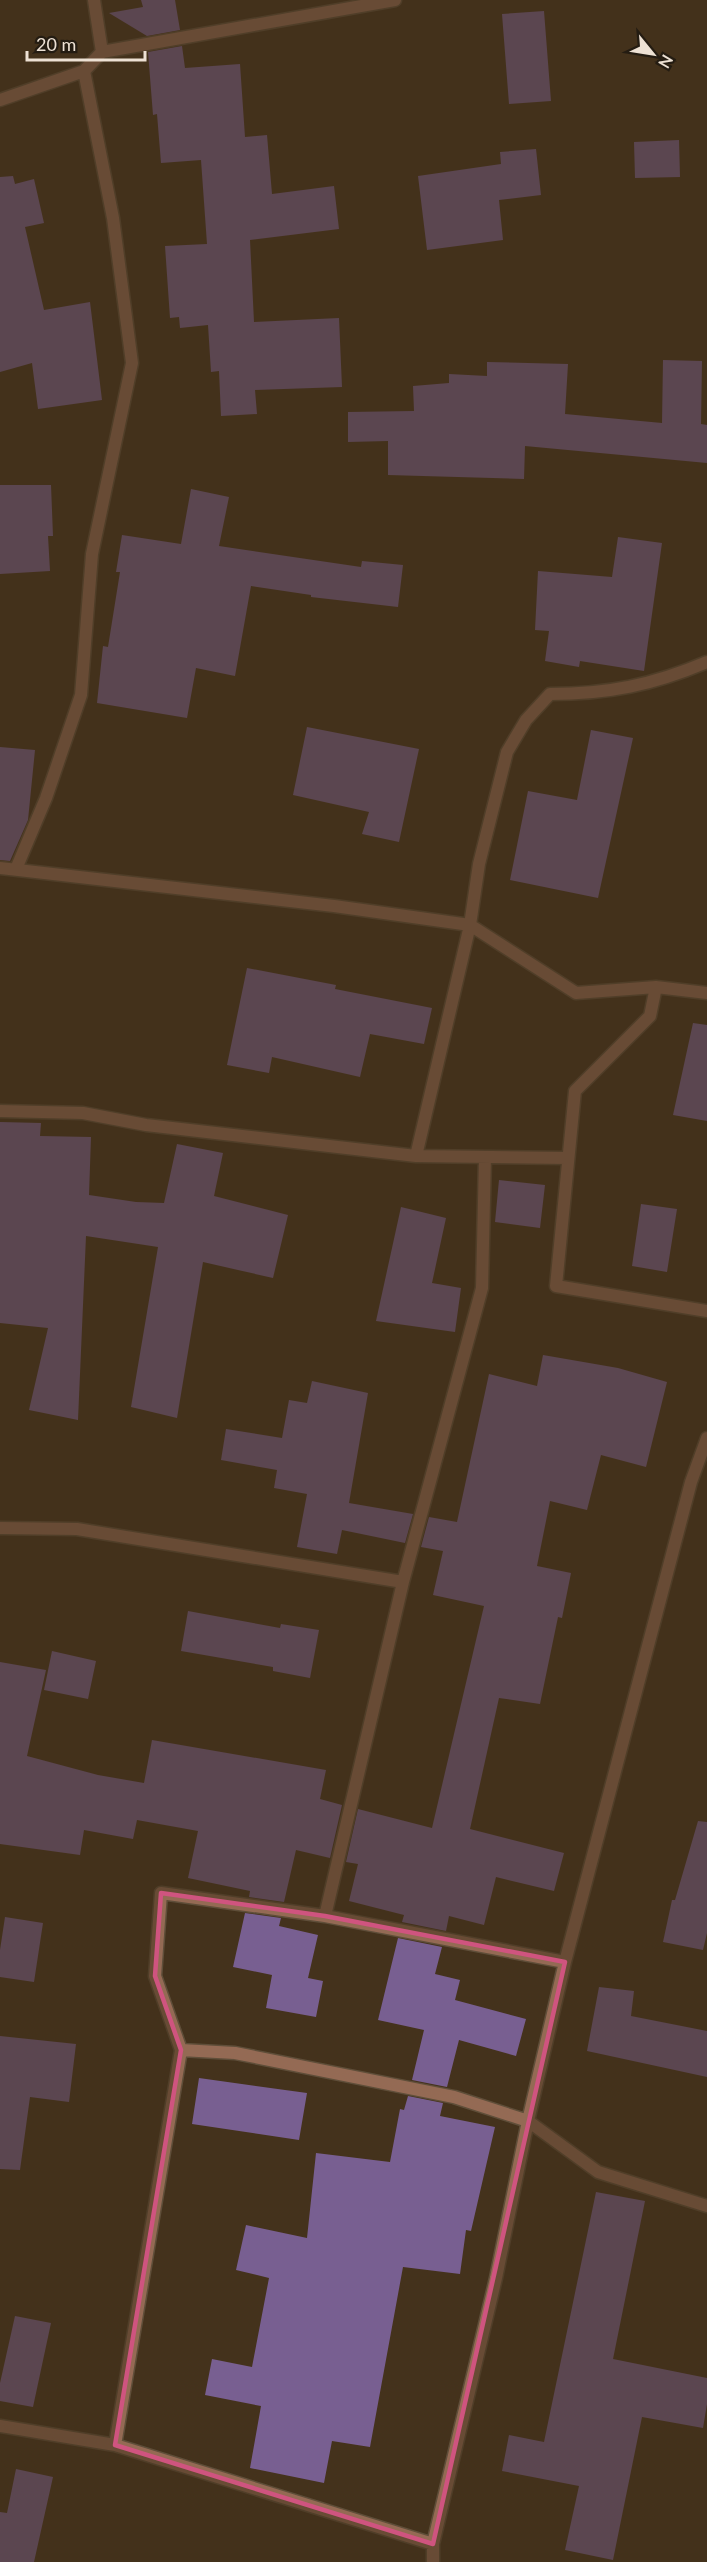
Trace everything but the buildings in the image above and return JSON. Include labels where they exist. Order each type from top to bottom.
[{"type":"street","points":[[94,0],[102,52]]},
{"type":"street","points":[[0,100],[84,71],[102,52],[395,0]]},
{"type":"street","points":[[16,869],[46,798],[81,694],[92,554],[132,363],[113,218],[84,71]]},
{"type":"street","points":[[416,1156],[471,925],[479,864],[507,752],[526,720],[550,694],[596,694],[670,678],[707,662]]},
{"type":"street","points":[[0,868],[334,906],[471,925],[576,993],[656,987],[707,993]]},
{"type":"street","points":[[656,987],[650,1016],[575,1091],[556,1286],[707,1311]]},
{"type":"street","points":[[0,1111],[83,1113],[146,1125],[416,1156],[567,1158]]},
{"type":"street","points":[[325,1916],[403,1582],[482,1288],[485,1157]]},
{"type":"street","points":[[433,2562],[433,2544],[496,2278],[528,2121],[565,1962],[691,1482],[707,1438]]},
{"type":"street","points":[[0,1528],[77,1529],[403,1582]]},
{"type":"street","points":[[115,2445],[181,2050],[154,1976],[161,1893],[325,1916],[565,1962]]},
{"type":"street","points":[[181,2050],[235,2052],[443,2095],[528,2121],[598,2172],[707,2206]]},
{"type":"street","points":[[0,2426],[115,2445],[433,2544]]},
{"type":"highlighted area","points":[[161,1893],[325,1916],[565,1962],[433,2544],[115,2445],[181,2050],[155,1976]]}]
